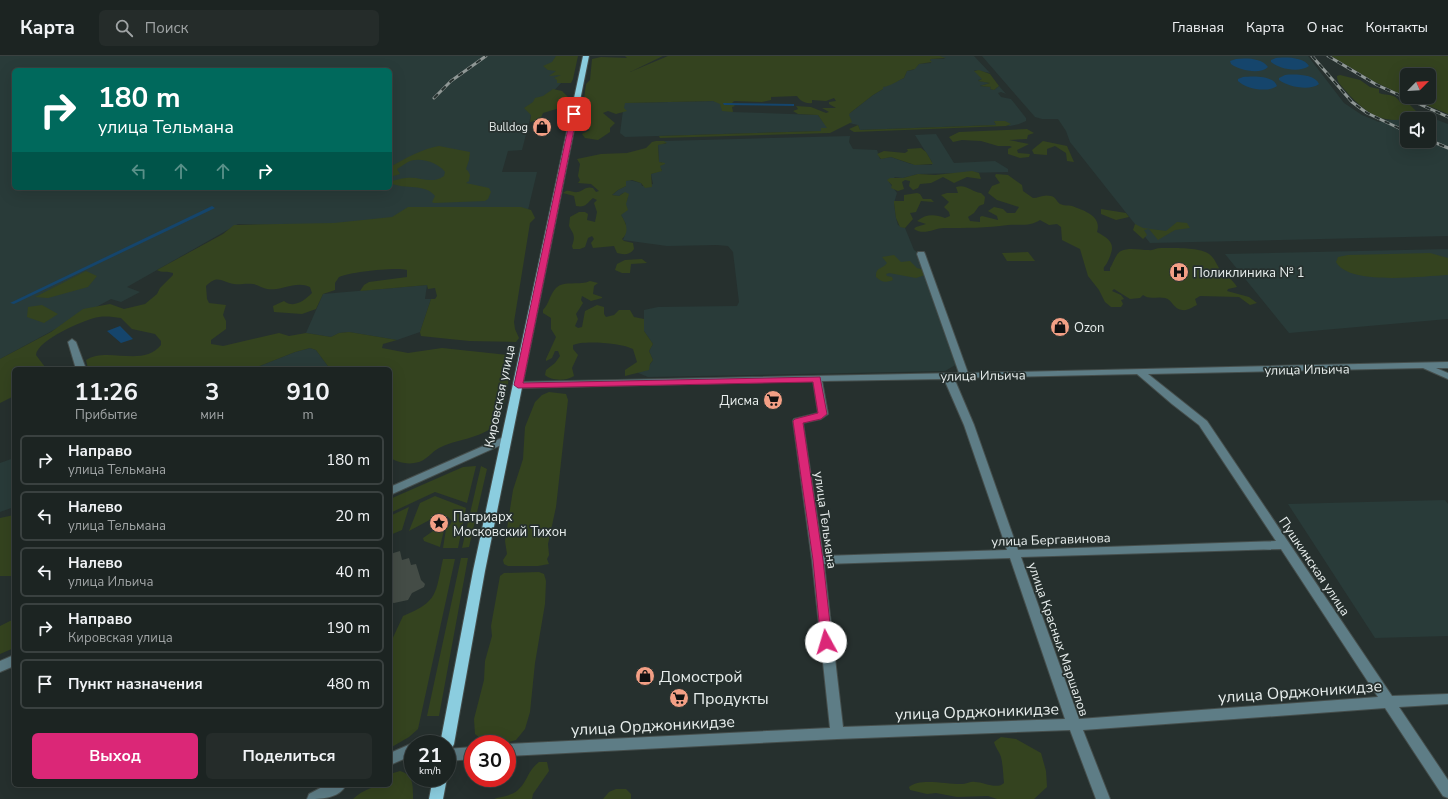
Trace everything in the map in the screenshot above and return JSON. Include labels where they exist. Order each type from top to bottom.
[{"type":"main road","name":"Кировская улица","points":[[449,735],[479,571],[586,56]]},
{"type":"main road","points":[[436,799],[438,787]]},
{"type":"street","points":[[921,254],[964,376]]},
{"type":"street","points":[[72,342],[80,367]]},
{"type":"street","points":[[1423,366],[1448,376]]},
{"type":"street","name":"улица Ильича","points":[[518,385],[1448,366]]},
{"type":"street","name":"Пушкинская улица","points":[[1140,372],[1175,402],[1203,423],[1448,792]]},
{"type":"street","name":"улица Красных Маршалов","points":[[948,376],[969,425],[1074,724],[1103,799]]},
{"type":"street","name":"улица Тельмана","points":[[817,379],[823,414],[818,417],[798,421],[818,560],[837,733]]},
{"type":"street","points":[[392,490],[506,439]]},
{"type":"street","name":"улица Бергавинова","points":[[818,560],[1284,544]]},
{"type":"street","points":[[0,667],[12,661]]},
{"type":"street","name":"улица Орджоникидзе","points":[[516,750],[837,733],[1074,724],[1296,710],[1388,702],[1448,700]]},
{"type":"street","points":[[392,758],[404,753]]},
{"type":"street","points":[[321,792],[334,787]]},
{"type":"shaded area","points":[[0,56],[571,56],[563,81],[531,115],[522,150],[508,151],[502,172],[537,172],[528,210],[323,226],[238,224],[127,287],[140,292],[121,302],[111,299],[0,359]]},
{"type":"shaded area","points":[[940,56],[974,56],[990,73],[974,70],[983,79],[978,80],[979,81],[990,83],[980,86],[991,87],[990,89],[994,90],[999,86],[1006,94],[1001,92],[998,93],[1001,97],[1011,99],[1026,118],[1026,121],[1010,126],[994,122],[997,125],[860,130],[858,125],[849,123],[848,115],[883,89],[883,87],[904,78],[907,71],[913,70],[919,64],[931,63],[930,59],[945,59]]},
{"type":"shaded area","points":[[982,56],[1308,56],[1344,103],[1362,115],[1379,122],[1400,117],[1400,148],[1436,148],[1436,119],[1448,124],[1448,236],[1150,243],[1070,142],[1066,131],[1058,119],[1042,119],[1035,117]]},
{"type":"shaded area","points":[[727,102],[732,112],[818,115],[828,128],[821,128],[822,131],[625,137],[620,133],[624,103]]},
{"type":"shaded area","points":[[936,134],[954,163],[995,161],[1008,169],[1008,172],[918,174],[903,178],[895,177],[889,182],[897,193],[894,203],[898,225],[905,228],[914,250],[917,252],[957,364],[945,371],[648,377],[636,372],[649,366],[653,360],[649,351],[653,344],[644,331],[644,310],[658,307],[737,306],[739,302],[733,252],[728,246],[667,246],[623,240],[626,224],[621,215],[628,197],[623,193],[619,196],[612,195],[626,186],[626,181],[629,180],[641,183],[642,186],[653,184],[651,174],[662,170],[659,167],[662,162],[659,162],[658,144],[666,144],[664,141],[850,136],[849,142],[853,149],[877,150],[880,159],[891,157],[911,164],[932,165],[932,162],[915,135]]},
{"type":"shaded area","points":[[1448,249],[1448,319],[1289,333],[1225,254]]},
{"type":"shaded area","points":[[427,285],[425,299],[431,299],[420,332],[397,340],[349,332],[339,333],[331,337],[306,333],[323,294]]},
{"type":"shaded area","points":[[310,348],[316,350],[329,367],[257,367],[295,352]]},
{"type":"shaded area","points":[[12,459],[12,508],[0,512],[0,463]]},
{"type":"shaded area","points":[[1445,500],[1448,504],[1448,636],[1375,638],[1288,504]]},
{"type":"green space","points":[[556,56],[578,56],[571,83],[557,83],[557,80],[554,78],[561,75],[549,76],[556,71],[548,70],[543,66],[552,62]]},
{"type":"green space","points":[[625,56],[663,56],[630,72],[668,56],[940,56],[946,58],[931,59],[930,60],[932,62],[919,64],[915,69],[907,71],[904,78],[891,85],[883,87],[883,89],[850,113],[849,115],[852,122],[830,133],[660,138],[659,136],[821,131],[821,128],[827,128],[818,115],[798,114],[793,111],[798,109],[796,106],[811,107],[826,113],[829,112],[822,108],[836,108],[829,104],[829,102],[836,101],[834,98],[826,101],[812,100],[812,103],[808,103],[803,102],[797,96],[771,97],[771,100],[762,102],[734,101],[732,103],[735,106],[732,107],[733,112],[722,111],[720,104],[713,101],[625,103],[624,108],[627,111],[616,114],[608,111],[603,113],[615,123],[610,128],[610,132],[598,140],[585,138],[582,134],[590,130],[581,126],[579,123],[582,114],[582,101],[584,99],[586,84],[590,80],[592,59],[601,57],[627,58]]},
{"type":"green space","points":[[1331,56],[1448,56],[1448,114],[1424,104],[1436,104],[1436,68],[1400,68],[1400,94],[1375,82]]},
{"type":"green space","points":[[979,70],[990,74],[999,86],[994,90],[990,89],[991,87],[980,86],[990,83],[978,81],[982,79],[974,71]]},
{"type":"green space","points":[[1340,75],[1360,80],[1370,87],[1379,89],[1379,93],[1396,97],[1400,104],[1410,105],[1417,112],[1400,112],[1400,119],[1395,120],[1373,114],[1366,110],[1349,95],[1341,86],[1337,76]]},
{"type":"green space","points":[[553,89],[562,91],[568,97],[563,107],[543,113],[540,120],[530,122],[531,115],[524,108],[533,102],[535,98],[543,96]]},
{"type":"green space","points":[[994,121],[1005,121],[1011,124],[1006,126],[854,132],[849,129],[858,125],[860,130],[996,125]]},
{"type":"green space","points":[[1027,129],[1034,133],[1028,135],[1027,139],[1009,140],[1029,144],[1017,150],[1018,153],[1030,154],[1029,157],[1020,158],[1008,154],[1008,149],[1012,147],[1010,146],[998,146],[981,141],[962,140],[953,142],[949,137],[959,132]]},
{"type":"green space","points":[[664,141],[667,143],[658,145],[659,162],[665,164],[660,166],[662,171],[651,174],[652,187],[645,188],[641,183],[632,180],[626,181],[626,186],[612,195],[619,196],[625,192],[629,194],[626,204],[628,210],[621,215],[626,224],[627,230],[622,239],[633,243],[634,249],[629,253],[624,254],[617,253],[614,246],[593,248],[591,243],[594,239],[592,236],[588,238],[585,247],[573,249],[572,246],[574,237],[569,226],[570,217],[579,212],[585,212],[588,214],[587,220],[595,222],[597,212],[594,203],[597,200],[593,198],[584,206],[576,206],[574,196],[563,193],[568,191],[578,192],[585,188],[593,188],[596,192],[599,191],[591,184],[578,183],[580,180],[578,176],[580,164],[577,159],[601,154],[627,153],[646,148],[652,142]]},
{"type":"green space","points":[[1043,141],[1067,146],[1074,162],[1067,161],[1066,153],[1055,146],[1047,149],[1047,155],[1034,154],[1032,150]]},
{"type":"green space","points":[[439,146],[470,152],[466,169],[470,175],[469,181],[466,183],[489,188],[491,192],[488,199],[485,201],[434,203],[432,202],[435,196],[426,189],[392,184],[392,181],[404,178],[435,180],[444,176],[445,172],[434,163],[423,160],[413,160],[397,169],[400,174],[392,176],[392,166],[421,151]]},
{"type":"green space","points":[[921,148],[926,152],[933,164],[915,165],[891,157],[881,159],[877,154],[884,151],[905,153],[908,151],[907,149]]},
{"type":"green space","points":[[972,171],[979,173],[981,179],[967,177],[954,183],[943,177],[931,183],[920,184],[918,188],[913,190],[909,186],[910,181],[905,180],[902,182],[904,189],[898,191],[891,188],[892,185],[887,180],[890,178],[903,178],[918,174],[935,175]]},
{"type":"green space","points":[[996,174],[1008,175],[1022,185],[1023,191],[1033,198],[1046,195],[1051,196],[1054,197],[1060,204],[1072,206],[1082,210],[1095,218],[1098,226],[1097,232],[1110,241],[1112,248],[1110,257],[1104,267],[1104,271],[1110,271],[1110,268],[1119,252],[1124,250],[1186,248],[1199,250],[1209,254],[1221,271],[1232,280],[1237,287],[1228,289],[1227,291],[1249,297],[1257,303],[1250,305],[1239,297],[1200,296],[1195,299],[1197,305],[1182,310],[1177,308],[1165,298],[1148,297],[1143,295],[1140,298],[1130,299],[1114,289],[1112,291],[1121,295],[1124,299],[1121,300],[1123,304],[1121,307],[1111,307],[1105,302],[1099,290],[1088,276],[1080,249],[1062,240],[1061,227],[1057,224],[1049,225],[1040,220],[1032,224],[1024,225],[976,228],[940,228],[925,232],[914,229],[926,224],[917,221],[924,217],[934,215],[945,218],[950,216],[949,212],[944,207],[949,202],[941,195],[947,193],[958,193],[956,187],[960,186],[981,193],[985,197],[984,204],[979,206],[974,213],[968,217],[970,221],[980,222],[980,217],[982,216],[998,220],[997,216],[988,211],[994,207],[1003,209],[1007,213],[1015,213],[1019,207],[997,200],[988,193],[992,186],[1000,183],[995,176]]},
{"type":"green space","points":[[920,194],[923,199],[931,199],[934,202],[921,201],[916,212],[910,213],[913,219],[905,228],[900,227],[896,218],[894,201],[904,201],[904,195]]},
{"type":"green space","points":[[408,207],[521,207],[531,210],[535,218],[530,223],[514,322],[519,338],[516,342],[469,341],[421,336],[420,332],[431,299],[435,299],[437,296],[435,288],[428,289],[427,285],[360,291],[364,285],[369,282],[407,277],[407,270],[393,269],[363,272],[339,277],[335,283],[335,290],[323,294],[316,309],[302,314],[274,312],[273,306],[284,301],[292,304],[299,303],[312,293],[310,287],[305,285],[267,289],[253,284],[236,284],[214,280],[206,286],[207,299],[209,303],[226,305],[223,315],[226,321],[226,329],[211,340],[211,344],[223,346],[279,333],[289,336],[306,333],[331,337],[339,333],[349,332],[397,340],[383,344],[382,348],[408,353],[442,348],[508,355],[509,370],[507,392],[502,412],[495,425],[489,430],[439,448],[419,462],[408,463],[393,460],[392,367],[329,367],[316,350],[310,348],[295,352],[257,367],[88,367],[86,360],[95,356],[145,355],[153,352],[161,345],[161,341],[155,334],[132,329],[121,318],[110,317],[99,317],[83,322],[63,331],[44,343],[38,349],[36,355],[45,367],[12,367],[12,397],[0,403],[0,359],[51,332],[83,309],[110,304],[124,309],[145,304],[157,294],[160,288],[173,275],[173,273],[157,270],[223,234],[234,225],[334,223],[392,217]]},
{"type":"green space","points":[[1101,209],[1126,213],[1129,217],[1116,220],[1101,214]]},
{"type":"green space","points":[[1177,222],[1187,223],[1190,228],[1175,230],[1158,240],[1149,229],[1144,230],[1147,235],[1143,239],[1133,230],[1135,224],[1143,228],[1166,231]]},
{"type":"green space","points":[[1028,252],[1035,261],[1007,261],[1002,253]]},
{"type":"green space","points":[[1430,253],[1448,258],[1448,275],[1405,278],[1371,277],[1355,274],[1344,269],[1336,262],[1338,257],[1348,255]]},
{"type":"green space","points":[[894,255],[901,262],[910,261],[917,268],[924,270],[925,275],[916,278],[889,273],[886,274],[887,276],[892,277],[893,280],[884,282],[880,280],[876,277],[877,271],[887,263],[882,257]]},
{"type":"green space","points":[[642,259],[647,263],[631,264],[630,273],[622,273],[615,270],[617,264],[625,260]]},
{"type":"green space","points":[[86,271],[97,276],[88,287],[48,298],[35,297]]},
{"type":"green space","points":[[590,281],[598,283],[594,286],[593,294],[602,298],[591,301],[582,296],[581,300],[583,303],[576,314],[578,319],[575,326],[578,328],[582,327],[585,311],[597,305],[604,307],[604,314],[606,317],[614,315],[619,310],[630,310],[634,317],[644,319],[644,331],[653,344],[649,351],[653,360],[650,364],[649,370],[625,376],[625,370],[637,362],[633,349],[620,345],[593,342],[578,343],[573,345],[573,349],[578,355],[572,368],[574,376],[559,380],[545,375],[546,370],[555,363],[560,356],[558,351],[555,351],[552,358],[546,361],[556,337],[551,329],[551,318],[543,313],[543,310],[554,290],[559,286],[563,284]]},
{"type":"green space","points":[[42,305],[58,314],[44,323],[27,317],[28,307]]},
{"type":"green space","points":[[549,392],[566,394],[568,400],[556,507],[548,544],[549,555],[547,559],[549,564],[538,566],[508,566],[504,564],[503,560],[507,554],[505,541],[513,490],[523,459],[525,427],[535,402],[542,395]]},
{"type":"green space","points":[[476,466],[467,503],[435,492],[392,512],[392,498],[463,467]]},
{"type":"green space","points":[[481,466],[487,469],[469,547],[462,548]]},
{"type":"green space","points":[[435,496],[466,508],[458,548],[443,548],[446,529],[452,521],[447,516],[437,516],[409,531],[420,503]]},
{"type":"green space","points":[[409,507],[402,530],[392,534],[392,515]]},
{"type":"green space","points":[[12,515],[12,576],[0,576],[0,518]]},
{"type":"green space","points":[[444,530],[440,547],[424,541],[423,538],[433,531]]},
{"type":"green space","points":[[461,558],[468,558],[439,716],[427,716]]},
{"type":"green space","points":[[443,559],[455,559],[418,729],[411,735],[404,735],[404,740],[392,747],[392,640],[403,616],[415,611],[429,601],[434,595]]},
{"type":"green space","points":[[539,572],[544,574],[546,581],[545,604],[535,663],[530,712],[525,729],[516,740],[516,735],[475,734],[474,719],[484,680],[485,661],[492,636],[491,626],[500,576],[504,573]]},
{"type":"green space","points":[[12,620],[12,649],[0,654],[0,626]]},
{"type":"green space","points":[[1001,737],[1016,739],[1041,753],[1046,771],[1047,787],[1034,799],[997,799],[988,796],[957,797],[936,793],[927,794],[910,790],[909,787],[920,782],[963,784],[979,782],[994,786],[1001,785],[1004,783],[1002,760],[994,742]]},
{"type":"green space","points":[[539,762],[547,762],[549,771],[533,794],[532,799],[494,799],[516,792],[524,783],[535,765]]},
{"type":"green space","points":[[400,771],[404,773],[404,787],[413,787],[413,799],[353,799],[370,788],[392,787],[392,773]]},
{"type":"green space","points":[[616,789],[626,789],[631,794],[631,799],[603,799],[609,792]]},
{"type":"water","points":[[1276,58],[1299,59],[1307,63],[1309,66],[1295,70],[1279,67],[1271,62],[1271,60]]},
{"type":"water","points":[[1236,59],[1258,60],[1268,67],[1260,71],[1244,70],[1231,64],[1230,61]]},
{"type":"water","points":[[1285,75],[1309,76],[1319,84],[1305,88],[1288,85],[1279,80],[1279,78]]},
{"type":"water","points":[[1243,77],[1267,78],[1275,82],[1277,86],[1262,90],[1251,88],[1238,81],[1238,79]]},
{"type":"water","points":[[723,103],[794,104],[794,106],[724,105]]},
{"type":"water","points":[[212,206],[215,208],[14,304],[10,303]]},
{"type":"water","points":[[120,326],[133,339],[121,343],[107,331]]},
{"type":"building","points":[[400,551],[402,560],[409,558],[411,565],[416,564],[421,580],[425,584],[424,587],[412,593],[408,600],[394,603],[392,602],[392,553]]},
{"type":"railway","points":[[434,98],[451,81],[486,56]]},
{"type":"railway","points":[[1312,56],[1352,102],[1367,113],[1400,129]]},
{"type":"railway","points":[[1328,56],[1377,85],[1448,117]]},
{"type":"railway","points":[[1436,143],[1448,148]]},
{"type":"place","name":"Bulldog","points":[[542,127]]},
{"type":"place","name":"Поликлиника № 1","points":[[1179,272]]},
{"type":"place","name":"Ozon","points":[[1060,327]]},
{"type":"place","name":"Дисма","points":[[773,400]]},
{"type":"place","name":"Патриарх Московский Тихон","points":[[439,523]]},
{"type":"place","name":"Домострой","points":[[645,676]]},
{"type":"place","name":"Продукты","points":[[679,698]]},
{"type":"route","points":[[574,114],[518,385],[817,379],[823,414],[818,417],[798,421],[818,560],[826,642]]}]
